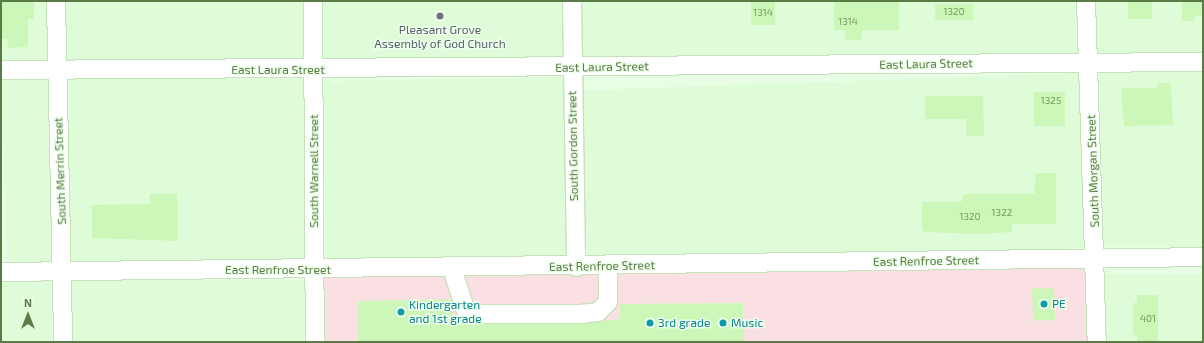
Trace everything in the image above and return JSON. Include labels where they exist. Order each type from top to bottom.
[{"type":"street","name":"South Merrin Street","points":[[56,1],[64,342]]},
{"type":"street","name":"South Warnell Street","points":[[313,1],[315,342]]},
{"type":"street","name":"South Gordon Street","points":[[572,1],[576,267]]},
{"type":"street","name":"South Morgan Street","points":[[1086,1],[1090,63],[1097,342]]},
{"type":"street","name":"East Laura Street","points":[[1,70],[314,70],[1203,62]]},
{"type":"street","name":"East Renfroe Street","points":[[1,272],[314,271],[1203,257]]},
{"type":"street","points":[[452,269],[467,314],[580,314],[598,312],[608,302],[608,273],[611,266]]},
{"type":"shaded area","points":[[1,1],[47,1],[47,60],[1,60]]},
{"type":"shaded area","points":[[65,1],[304,1],[304,60],[65,60]]},
{"type":"shaded area","points":[[322,1],[563,1],[563,60],[322,60]]},
{"type":"shaded area","points":[[581,1],[1077,1],[1077,57],[581,57]]},
{"type":"shaded area","points":[[1095,1],[1203,1],[1203,53],[1095,53]]},
{"type":"shaded area","points":[[1099,72],[1203,72],[1203,247],[1099,247]]},
{"type":"shaded area","points":[[1081,73],[1087,248],[587,265],[581,90]]},
{"type":"shaded area","points":[[563,77],[566,257],[326,261],[323,81]]},
{"type":"shaded area","points":[[48,79],[54,261],[7,263],[1,81]]},
{"type":"shaded area","points":[[66,79],[305,79],[305,261],[66,261]]},
{"type":"shaded area","points":[[1096,258],[1097,342],[315,342],[314,271]]},
{"type":"shaded area","points":[[1105,274],[1203,274],[1203,342],[1105,342]]},
{"type":"shaded area","points":[[72,280],[306,280],[306,342],[72,342]]},
{"type":"shaded area","points":[[54,281],[55,342],[2,342],[1,282]]},
{"type":"building","points":[[1,1],[34,1],[34,19],[28,19],[28,47],[8,48],[7,39],[1,39]]},
{"type":"building","points":[[751,1],[775,1],[775,25],[751,25]]},
{"type":"building","points":[[834,1],[899,1],[899,30],[862,30],[861,40],[845,40],[845,30],[834,30]]},
{"type":"building","points":[[1128,1],[1152,1],[1152,19],[1128,19]]},
{"type":"building","points":[[1182,1],[1203,1],[1203,16],[1195,16],[1195,21],[1182,21]]},
{"type":"building","points":[[935,4],[973,4],[973,20],[935,20]]},
{"type":"building","points":[[1157,83],[1171,83],[1173,125],[1124,126],[1121,88],[1157,88]]},
{"type":"building","points":[[1034,92],[1065,92],[1065,126],[1034,126]]},
{"type":"building","points":[[925,96],[983,96],[984,136],[967,136],[966,119],[925,119]]},
{"type":"building","points":[[1036,173],[1056,173],[1056,224],[1012,224],[1012,232],[979,234],[924,232],[922,228],[922,202],[961,202],[964,194],[1034,194]]},
{"type":"building","points":[[150,194],[177,194],[178,241],[92,238],[92,205],[150,204]]},
{"type":"building","name":"PE","points":[[1054,288],[1055,320],[1033,321],[1032,289]]},
{"type":"building","points":[[1137,295],[1158,295],[1158,342],[1137,342],[1137,335],[1133,335],[1133,303],[1137,303]]},
{"type":"building","points":[[451,299],[453,321],[467,324],[581,324],[620,319],[620,304],[743,303],[744,342],[358,342],[358,301]]},
{"type":"place","name":"Pleasant Grove Assembly of God Church","points":[[440,16]]},
{"type":"place","name":"PE","points":[[1044,304]]},
{"type":"place","name":"Kindergarten and 1st grade","points":[[401,312]]},
{"type":"place","name":"3rd grade","points":[[650,323]]},
{"type":"place","name":"Music","points":[[723,323]]}]
